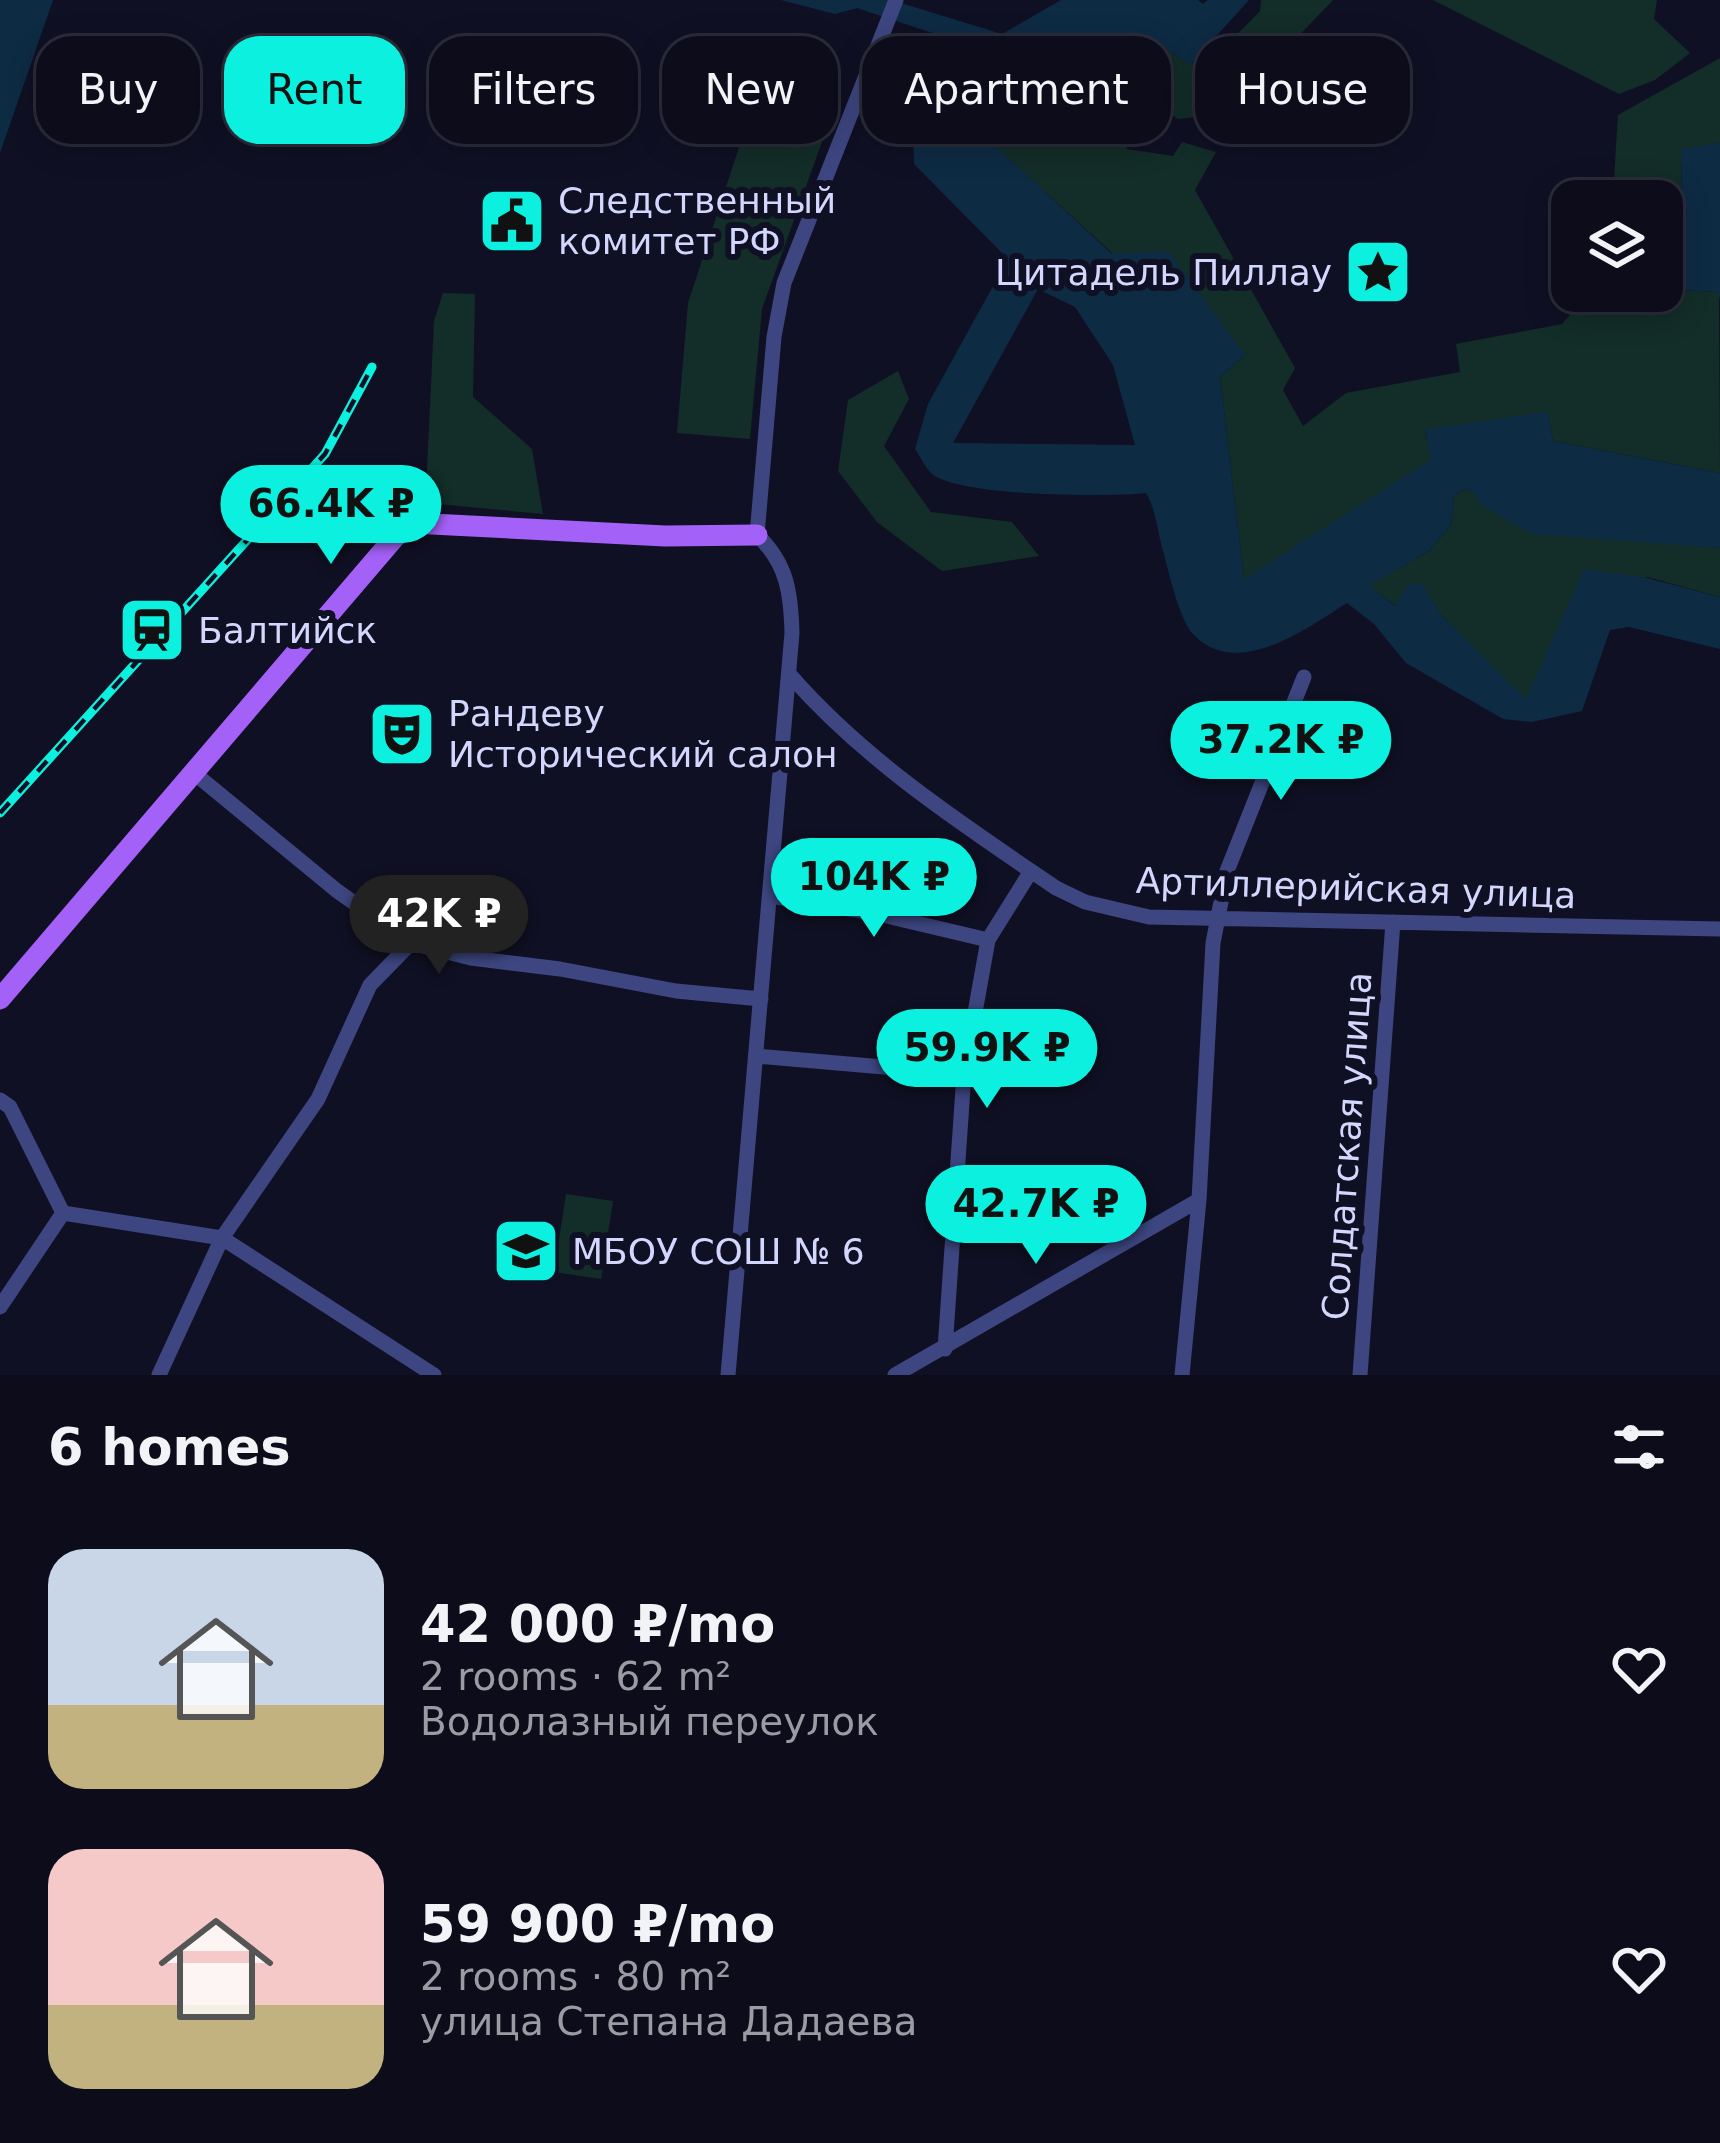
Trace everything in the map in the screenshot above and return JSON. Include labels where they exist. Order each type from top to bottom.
[{"type":"main road","points":[[0,999],[395,537],[412,523],[665,536],[757,535]]},
{"type":"street","points":[[728,1375],[790,675],[789,585],[770,547],[757,535],[778,306],[896,0]]},
{"type":"street","name":"Артиллерийская улица","points":[[790,675],[879,764],[1056,888],[1100,906],[1149,917],[1720,928]]},
{"type":"street","points":[[1182,1375],[1199,1200],[1213,943],[1228,871],[1304,676]]},
{"type":"street","points":[[194,772],[336,890],[411,944],[676,991],[761,998]]},
{"type":"street","points":[[945,1349],[964,1074],[988,940],[1031,871]]},
{"type":"street","points":[[770,896],[988,940]]},
{"type":"street","name":"Солдатская улица","points":[[1360,1375],[1394,922]]},
{"type":"street","points":[[159,1375],[222,1238],[318,1099],[370,986],[411,944]]},
{"type":"street","points":[[757,1056],[964,1074]]},
{"type":"street","points":[[0,1100],[10,1107],[63,1213]]},
{"type":"street","points":[[896,1375],[1199,1200]]},
{"type":"street","points":[[63,1213],[222,1238],[434,1375]]},
{"type":"street","points":[[0,1307],[63,1213]]},
{"type":"green space","points":[[1261,0],[1333,0],[1299,36],[1236,36],[1260,11]]},
{"type":"green space","points":[[1433,0],[1657,0],[1654,19],[1690,53],[1655,80],[1619,94]]},
{"type":"green space","points":[[1171,51],[1190,64],[1195,62],[1195,117],[1178,119],[1171,114]]},
{"type":"green space","points":[[1720,58],[1720,143],[1682,151],[1682,180],[1614,180],[1618,115]]},
{"type":"green space","points":[[1182,142],[1216,152],[1195,190],[1295,368],[1283,390],[1303,426],[1346,393],[1460,372],[1456,344],[1562,324],[1573,312],[1683,312],[1683,290],[1719,292],[1720,473],[1553,441],[1548,413],[1425,430],[1432,460],[1244,580],[1220,377],[1244,356],[1112,253],[992,144],[1124,144],[1127,149],[1173,156]]},
{"type":"green space","points":[[740,144],[821,144],[762,309],[750,439],[677,433],[688,303]]},
{"type":"green space","points":[[443,293],[475,294],[473,397],[532,449],[543,514],[438,504],[426,490],[434,321]]},
{"type":"green space","points":[[898,371],[909,399],[884,446],[931,512],[1012,522],[1039,556],[942,571],[877,522],[838,471],[848,400]]},
{"type":"green space","points":[[1465,489],[1607,538],[1720,548],[1720,597],[1647,577],[1526,700],[1441,615],[1422,585],[1396,606],[1368,586],[1429,551],[1451,525],[1454,495]]},
{"type":"green space","points":[[566,1194],[613,1201],[601,1279],[554,1272]]},
{"type":"water","points":[[0,0],[53,0],[41,36],[36,36],[36,49],[0,153]]},
{"type":"water","points":[[781,0],[891,0],[1002,34],[1061,0],[1198,0],[1203,4],[1249,0],[1216,36],[1195,36],[1195,59],[1190,65],[1171,52],[1171,36],[942,36],[857,8],[835,14]]},
{"type":"water","points":[[1720,143],[1720,300],[1718,292],[1683,290],[1682,149]]},
{"type":"water","points":[[913,144],[993,144],[1111,253],[1168,251],[1245,355],[1220,377],[1244,579],[1431,460],[1425,429],[1548,412],[1553,441],[1720,473],[1720,548],[1531,534],[1480,504],[1475,493],[1465,489],[1454,495],[1451,525],[1429,551],[1369,586],[1395,606],[1408,584],[1422,584],[1441,615],[1526,699],[1584,569],[1647,578],[1720,597],[1720,649],[1629,627],[1610,630],[1582,711],[1532,722],[1503,719],[1406,663],[1374,624],[1347,603],[1272,645],[1231,652],[1212,648],[1194,635],[1184,618],[1146,493],[1068,495],[970,487],[931,473],[915,449],[928,404],[1008,259],[914,164]],"holes":[[[1038,289],[1075,307],[1113,365],[1135,445],[953,443]]]},
{"type":"railway","points":[[0,813],[325,454],[372,367]]},
{"type":"place","name":"Следственный комитет РФ","points":[[512,221]]},
{"type":"place","name":"Цитадель Пиллау","points":[[1378,272]]},
{"type":"place","name":"Балтийск","points":[[152,630]]},
{"type":"place","name":"Рандеву Исторический салон","points":[[402,734]]},
{"type":"place","name":"МБОУ СОШ № 6","points":[[526,1251]]}]
